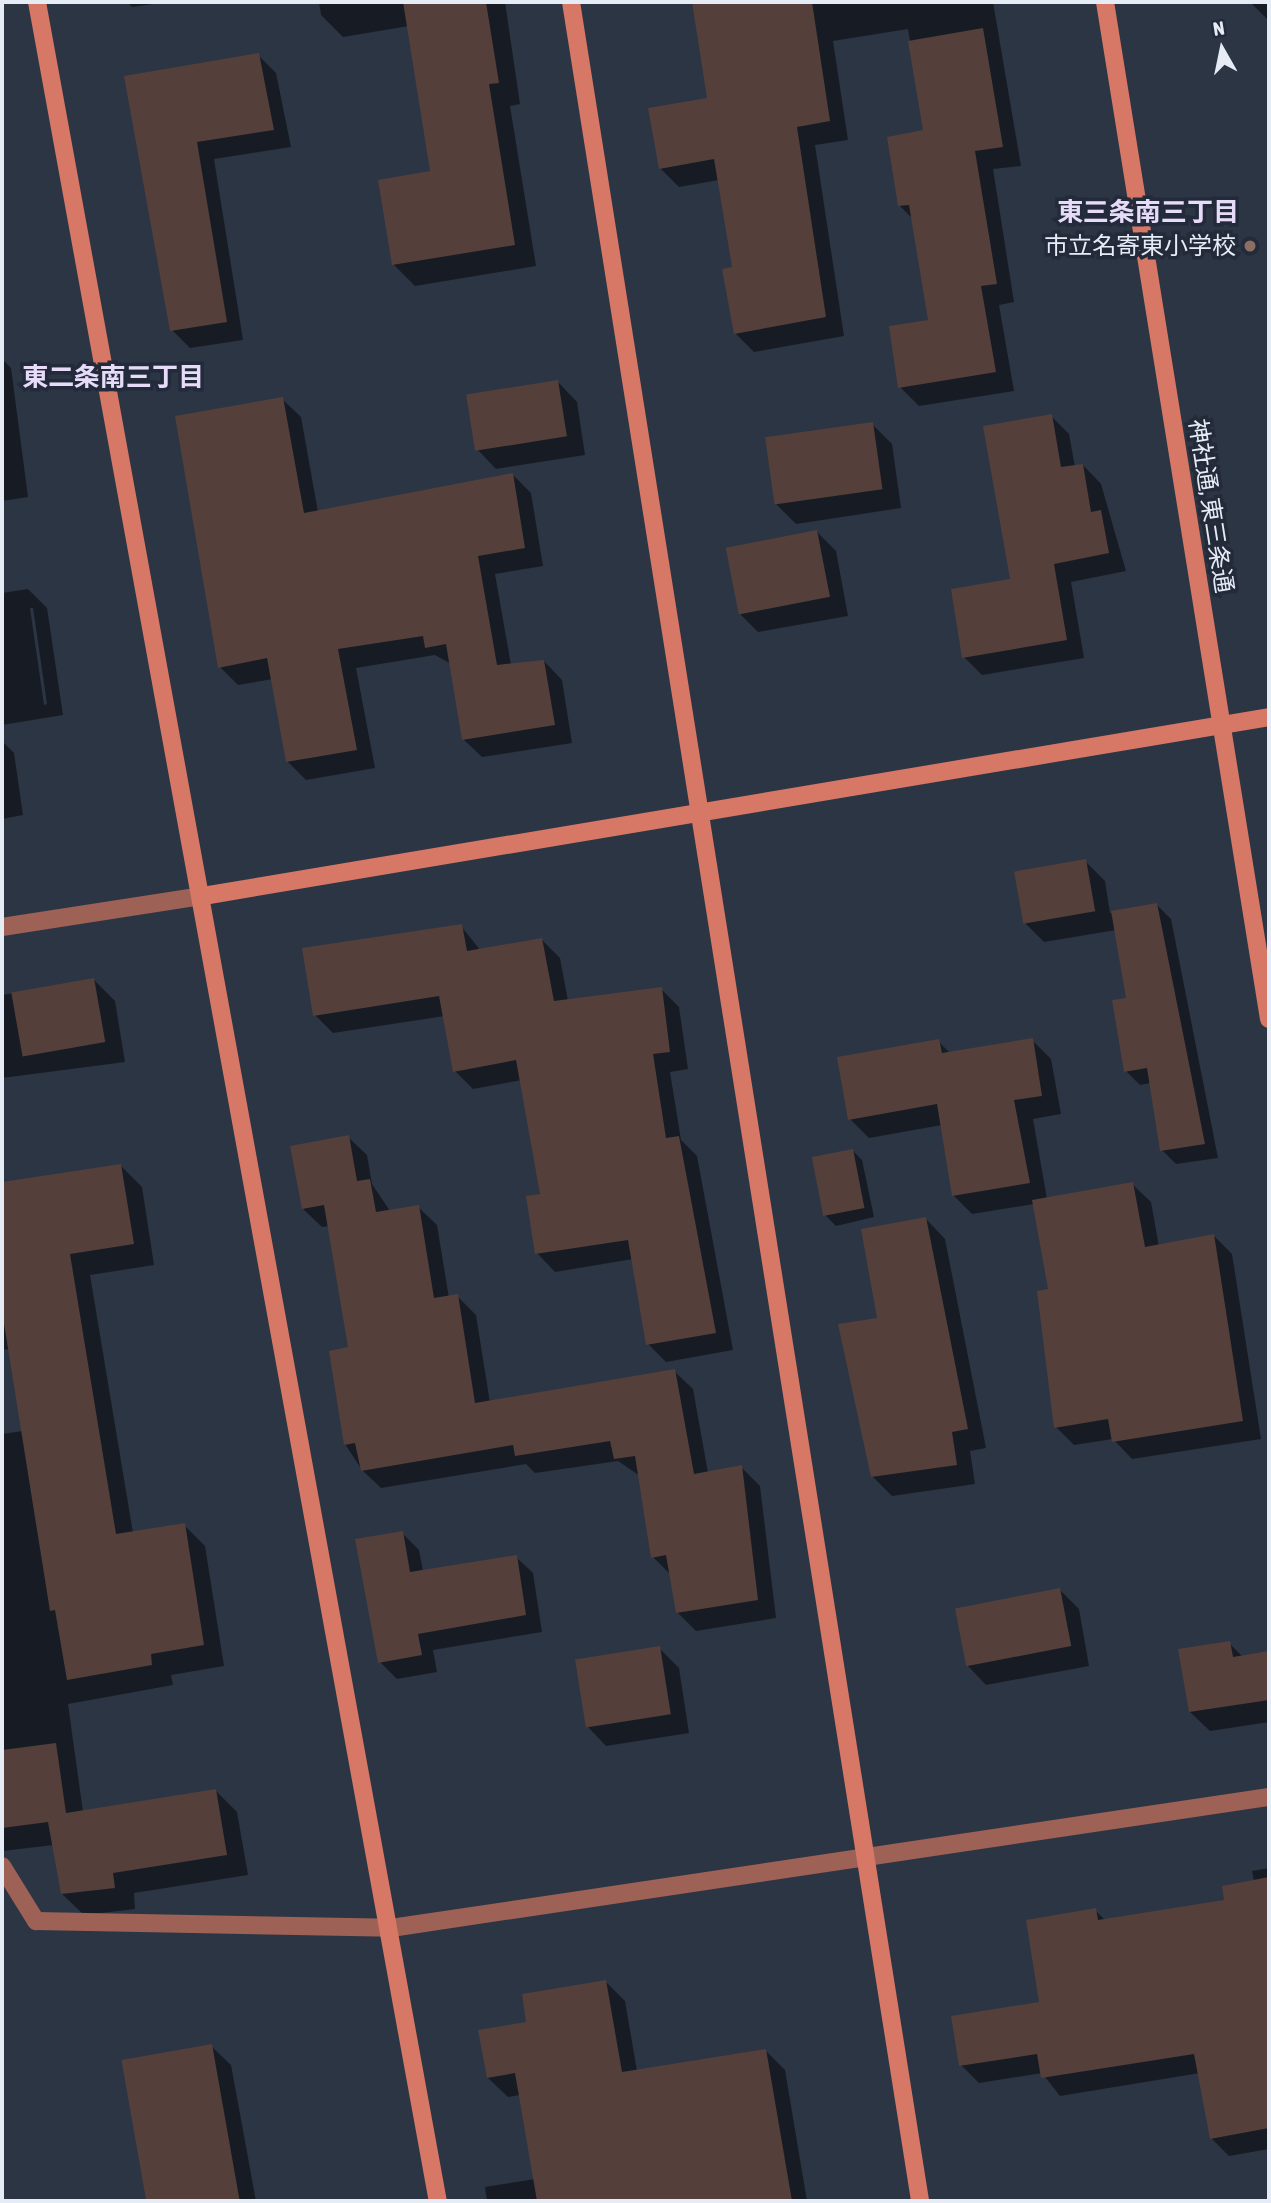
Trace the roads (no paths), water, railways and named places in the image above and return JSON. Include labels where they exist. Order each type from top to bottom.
[{"type":"street","points":[[37,2],[204,896],[438,2201]]},
{"type":"street","points":[[571,2],[920,2201]]},
{"type":"street","name":"神社通, 東三条通","points":[[1105,2],[1269,1018]]},
{"type":"street","points":[[2,927],[204,896],[698,811],[1269,718]]},
{"type":"street","points":[[2,1866],[36,1921],[391,1928],[1269,1797]]},
{"type":"place","name":"市立名寄東小学校","points":[[1250,246]]},
{"type":"district","name":"東三条南三丁目","points":[[1148,213]]},
{"type":"district","name":"東二条南三丁目","points":[[113,378]]}]
